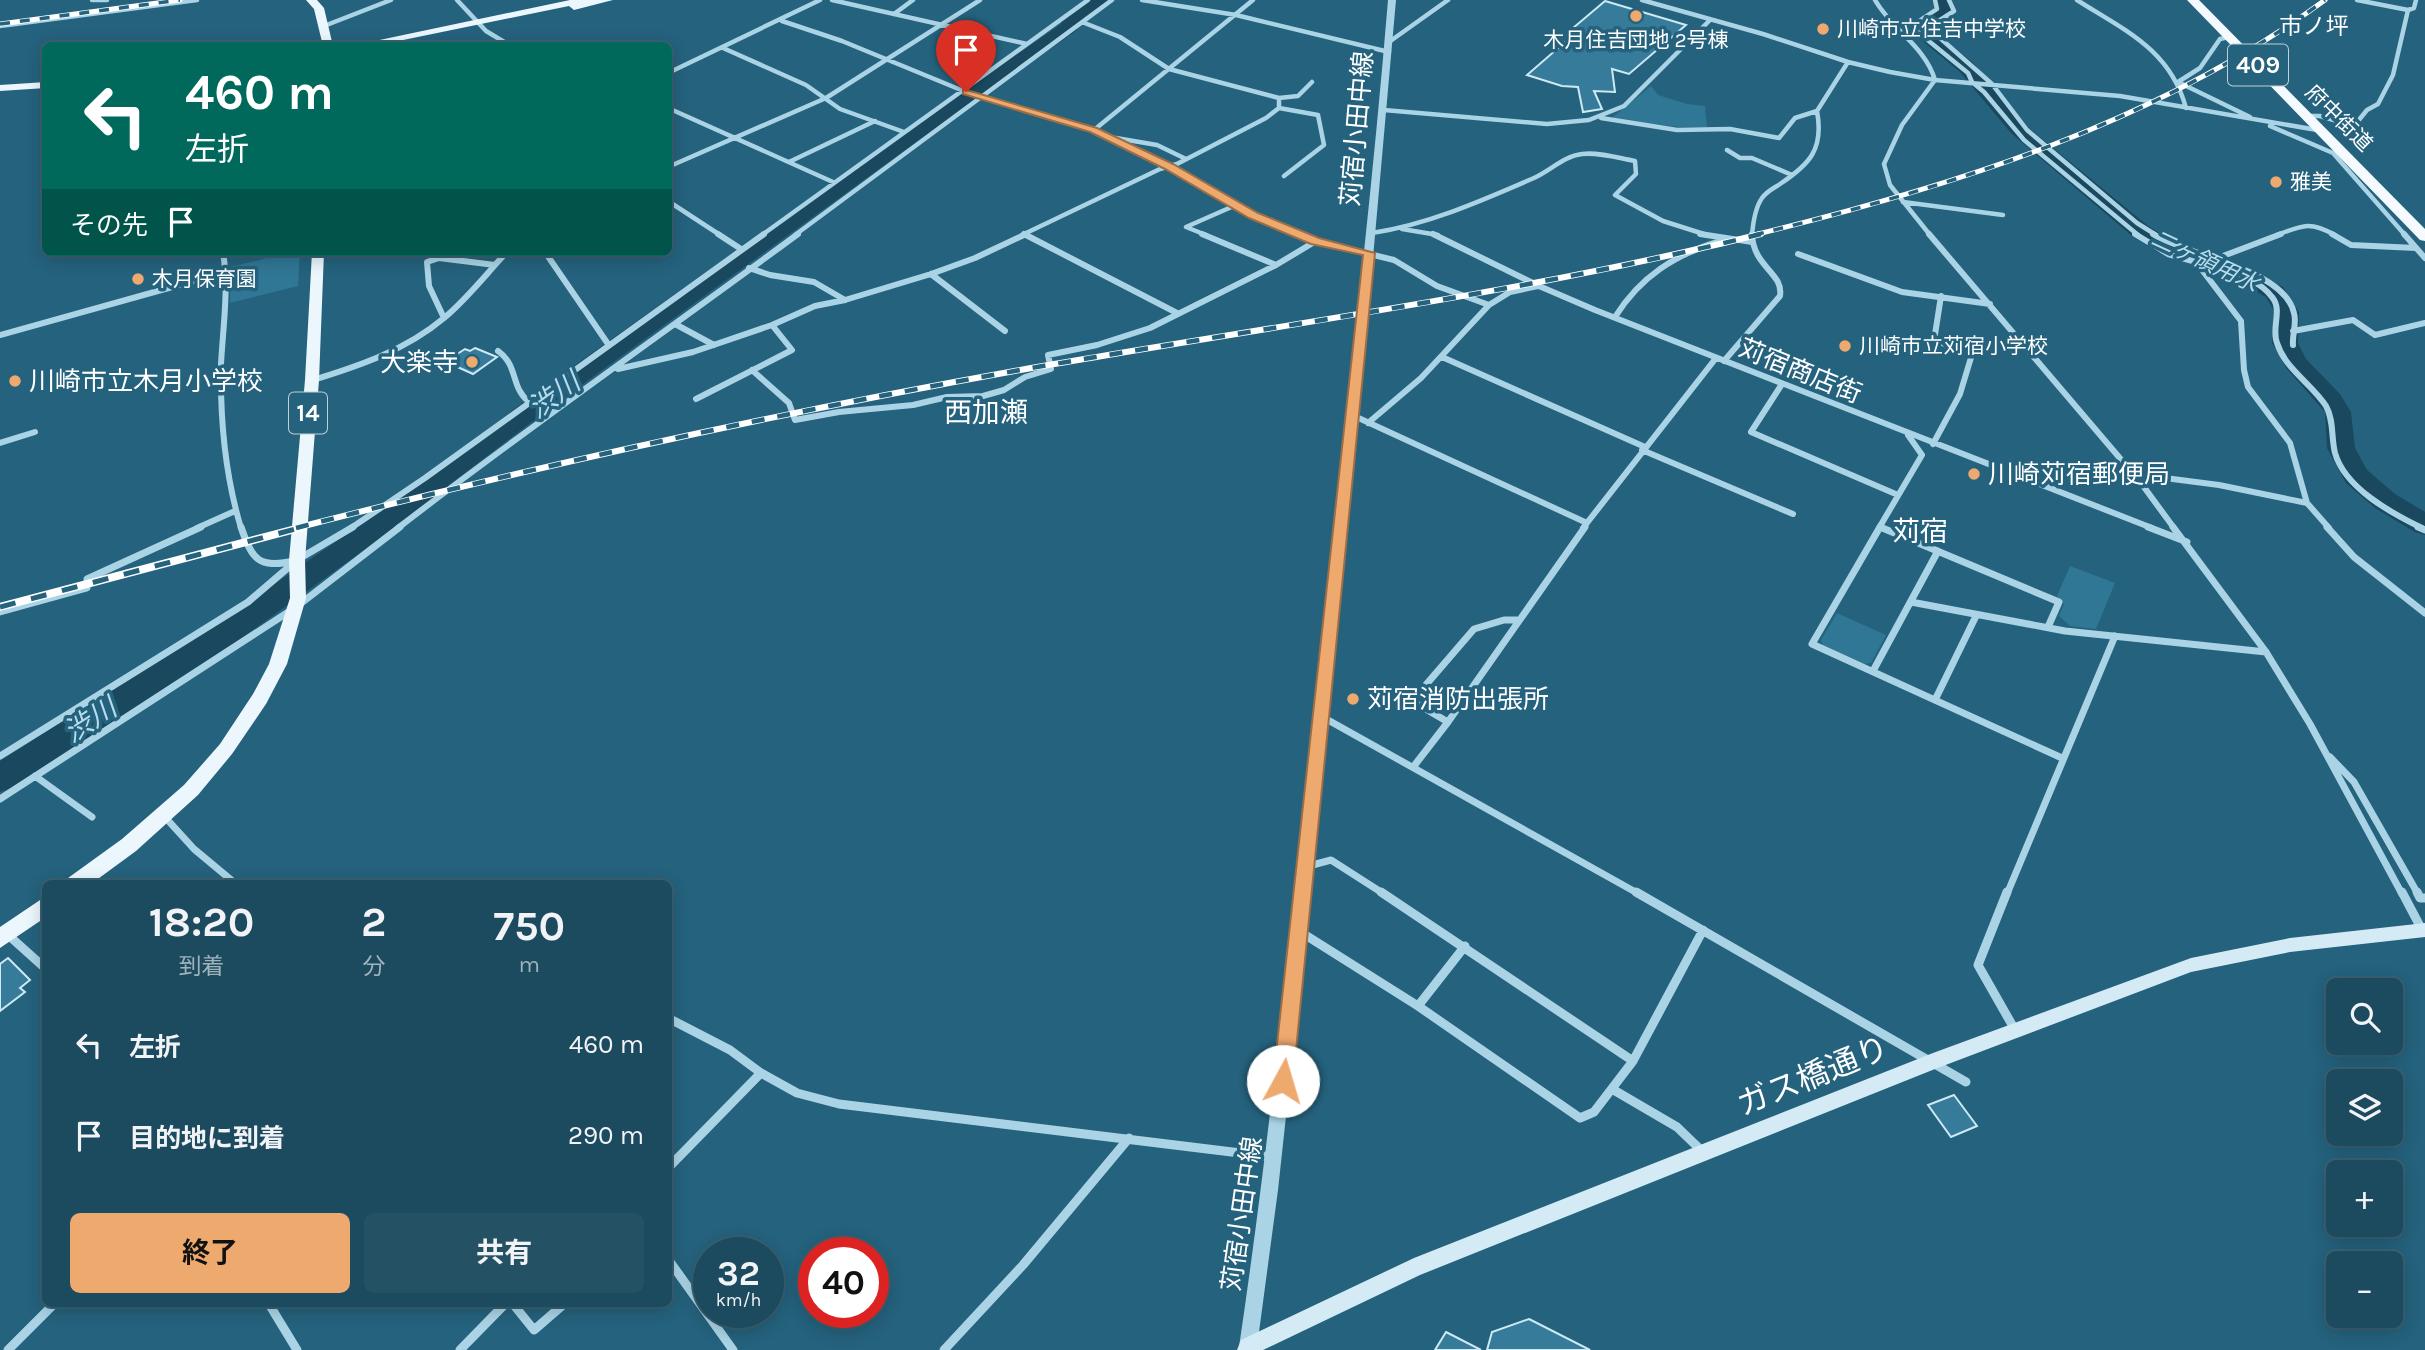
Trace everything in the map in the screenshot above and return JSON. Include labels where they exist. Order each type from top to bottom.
[{"type":"highway","name":"府中街道","points":[[2193,0],[2323,131],[2339,153],[2421,243]]},
{"type":"main road","points":[[378,42],[608,0]]},
{"type":"main road","points":[[404,42],[577,1]]},
{"type":"main road","points":[[317,3],[327,42]]},
{"type":"main road","points":[[0,81],[42,79]]},
{"type":"main road","points":[[0,88],[42,85]]},
{"type":"main road","name":"14","points":[[80,880],[164,816],[191,790],[226,749],[260,699],[278,664],[296,603],[318,256]]},
{"type":"main road","points":[[3,936],[42,908]]},
{"type":"main road","name":"ガス橋通り","points":[[1247,1348],[1414,1268],[1933,1061],[2191,965],[2290,945],[2423,930]]},
{"type":"street","points":[[92,0],[107,0]]},
{"type":"street","points":[[0,26],[197,0]]},
{"type":"street","points":[[324,26],[391,0]]},
{"type":"street","points":[[457,0],[475,16],[478,24],[505,42]]},
{"type":"street","points":[[672,72],[782,21],[820,0]]},
{"type":"street","points":[[832,0],[1027,44]]},
{"type":"street","points":[[894,14],[913,0]]},
{"type":"street","points":[[672,165],[826,98],[980,0]]},
{"type":"street","points":[[0,756],[248,602],[425,478],[1088,0]]},
{"type":"street","points":[[0,799],[296,603],[511,441],[613,371],[1112,0]]},
{"type":"street","points":[[1142,0],[1236,15],[1389,47],[1448,0]]},
{"type":"street","points":[[1094,130],[1252,0]]},
{"type":"street","name":"苅宿小田中線","points":[[1247,1348],[1275,1158],[1319,715],[1372,233],[1392,0]]},
{"type":"street","points":[[1642,0],[1848,62],[1935,80],[2120,96],[2323,131]]},
{"type":"street","points":[[1667,7],[1674,0]]},
{"type":"street","points":[[1875,0],[1880,12],[1929,60],[1935,80]]},
{"type":"street","points":[[1935,0],[1937,9],[1919,20],[1919,33],[1968,74],[1972,82],[1984,92],[2024,140],[2118,220],[2168,254],[2228,270],[2270,294],[2278,311],[2276,343],[2285,359],[2324,403],[2330,414],[2333,444],[2340,464],[2347,474],[2390,511],[2425,530]]},
{"type":"street","points":[[1949,0],[1954,12],[1934,24],[1932,31],[1992,84],[2027,130],[2137,223],[2169,244],[2252,273],[2284,292],[2295,314],[2293,345]]},
{"type":"street","points":[[2077,0],[2125,29],[2161,61],[2178,82],[2186,108]]},
{"type":"street","points":[[2357,0],[2408,10],[2414,8],[2416,0]]},
{"type":"street","points":[[2308,116],[2320,116],[2354,126],[2367,110],[2378,104],[2393,75],[2408,10]]},
{"type":"street","points":[[1384,110],[1547,124],[1599,118],[1624,106],[1710,20]]},
{"type":"street","points":[[782,21],[964,91],[1094,130],[1169,166],[1264,220],[1315,241],[1394,260],[1437,286],[1489,305]]},
{"type":"street","points":[[1082,22],[1119,37],[1168,69],[1279,98],[1288,100],[1300,95],[1312,82]]},
{"type":"street","points":[[2178,82],[2200,68],[2220,40],[2229,37]]},
{"type":"street","points":[[723,48],[806,85],[839,109],[904,132]]},
{"type":"street","points":[[1599,118],[1677,130],[1730,129],[1779,138],[1795,118],[1817,111],[1848,62]]},
{"type":"street","points":[[1935,80],[1892,144],[1886,157],[1884,172],[1902,202],[1991,304],[2188,542],[2266,652],[2325,752],[2423,930]]},
{"type":"street","points":[[2178,82],[2260,121],[2339,153]]},
{"type":"street","points":[[1279,98],[1279,108]]},
{"type":"street","points":[[613,371],[714,345],[772,325],[815,306],[845,300],[931,274],[1186,159],[1266,118],[1279,108],[1318,114],[1324,145],[1284,176]]},
{"type":"street","points":[[672,110],[833,182]]},
{"type":"street","points":[[1414,766],[1448,723],[1587,523],[1643,449],[1720,359],[1780,296],[1780,282],[1757,257],[1752,242],[1762,197],[1814,155],[1821,141],[1822,130],[1817,111]]},
{"type":"street","points":[[789,162],[875,121]]},
{"type":"street","points":[[1112,139],[1157,145],[1186,159]]},
{"type":"street","points":[[1727,150],[1740,158],[1752,158],[1792,175]]},
{"type":"street","points":[[1372,233],[1402,229],[1499,193],[1582,154],[1635,161],[1636,174],[1615,195],[1647,214],[1725,240],[1752,242]]},
{"type":"street","points":[[1902,202],[2003,215]]},
{"type":"street","points":[[672,204],[741,249]]},
{"type":"street","points":[[1236,205],[1186,227],[1276,265]]},
{"type":"street","points":[[2221,261],[2222,256],[2296,228],[2317,225],[2351,245],[2421,243],[2425,258]]},
{"type":"street","name":"苅宿商店街","points":[[1402,229],[1435,234],[1539,286],[1908,435],[2188,542]]},
{"type":"street","points":[[1024,234],[1177,313]]},
{"type":"street","points":[[1615,317],[1623,302],[1649,275],[1696,247],[1725,240]]},
{"type":"street","points":[[752,370],[789,403],[796,421],[839,412],[886,409],[947,397],[983,396],[1004,390],[1025,377],[1051,369],[1048,355],[1097,345],[1150,328],[1276,265],[1315,241]]},
{"type":"street","points":[[2197,253],[2196,262],[2228,300],[2241,321],[2244,370],[2248,387],[2290,443],[2308,503],[2354,557],[2425,613]]},
{"type":"street","points":[[1798,254],[1902,292],[1991,304]]},
{"type":"street","points":[[224,256],[226,272],[220,399],[229,492],[248,547],[257,559],[271,566],[298,567]]},
{"type":"street","points":[[436,256],[427,262],[429,286],[444,318]]},
{"type":"street","points":[[444,256],[495,265]]},
{"type":"street","points":[[312,380],[379,358],[444,318],[503,256]]},
{"type":"street","points":[[548,256],[608,344]]},
{"type":"street","points":[[749,268],[770,275],[814,282],[845,300]]},
{"type":"street","points":[[0,335],[226,272]]},
{"type":"street","points":[[931,274],[1005,331]]},
{"type":"street","points":[[1368,422],[1442,357],[1489,305],[1510,292],[1539,286]]},
{"type":"street","points":[[1933,444],[1960,394],[1973,351],[1934,341],[1941,296]]},
{"type":"street","points":[[2293,331],[2353,320],[2375,335],[2425,323]]},
{"type":"street","points":[[675,324],[714,345]]},
{"type":"street","points":[[696,399],[792,350],[772,325]]},
{"type":"street","points":[[498,351],[506,356],[515,369],[519,394],[529,402]]},
{"type":"street","points":[[1442,357],[1793,514]]},
{"type":"street","points":[[1782,384],[1751,432],[1898,495]]},
{"type":"street","points":[[1352,415],[1587,523]]},
{"type":"street","points":[[0,443],[35,432]]},
{"type":"street","points":[[1908,435],[1922,455],[1812,642],[2062,758]]},
{"type":"street","points":[[2134,474],[2219,485],[2308,503]]},
{"type":"street","points":[[0,612],[87,588],[87,579],[235,510]]},
{"type":"street","points":[[1880,527],[2059,602],[2048,627]]},
{"type":"street","points":[[1872,671],[1938,551]]},
{"type":"street","points":[[1911,602],[1976,616],[2048,627],[2266,652]]},
{"type":"street","points":[[1936,700],[1976,616]]},
{"type":"street","points":[[1448,723],[1412,701],[1474,629],[1504,620],[1518,620]]},
{"type":"street","points":[[2015,1030],[1978,965],[2115,636]]},
{"type":"street","points":[[1319,715],[1414,766],[1966,1082]]},
{"type":"street","points":[[2325,752],[2354,782],[2420,898],[2425,898]]},
{"type":"street","points":[[35,776],[92,817]]},
{"type":"street","points":[[164,816],[194,849],[231,880]]},
{"type":"street","points":[[1304,867],[1331,860],[1465,946],[1633,1061]]},
{"type":"street","points":[[1298,930],[1418,1006],[1580,1118],[1594,1112],[1633,1061],[1703,930]]},
{"type":"street","points":[[3,936],[42,966]]},
{"type":"street","points":[[1418,1006],[1465,946]]},
{"type":"street","points":[[672,1020],[730,1050],[761,1073],[797,1093],[839,1104],[1275,1158]]},
{"type":"street","points":[[672,1164],[761,1073]]},
{"type":"street","points":[[1612,1089],[1678,1127],[1704,1154]]},
{"type":"street","points":[[944,1350],[1023,1265],[1129,1138]]},
{"type":"street","points":[[672,1265],[733,1350]]},
{"type":"street","points":[[8,1350],[51,1307]]},
{"type":"street","points":[[271,1307],[297,1350]]},
{"type":"street","points":[[460,1350],[502,1307]]},
{"type":"street","points":[[515,1307],[534,1330],[561,1307]]},
{"type":"shaded area","points":[[1651,86],[1658,95],[1687,104],[1705,106],[1707,127],[1679,127],[1615,120],[1613,117]]},
{"type":"shaded area","points":[[275,256],[300,256],[298,286],[230,303],[231,267]]},
{"type":"shaded area","points":[[2070,566],[2115,583],[2096,629],[2070,626],[2059,616],[2064,604],[2057,596]]},
{"type":"shaded area","points":[[1837,613],[1886,635],[1871,663],[1864,664],[1823,646],[1821,640]]},
{"type":"building","points":[[1605,1],[1686,25],[1629,74],[1612,69],[1615,92],[1594,91],[1602,109],[1583,112],[1578,87],[1562,86],[1527,75],[1579,30],[1573,28]]},
{"type":"building","name":"大楽寺","points":[[475,348],[497,357],[473,374],[451,364],[457,360],[451,358],[465,349],[470,351]]},
{"type":"building","points":[[8,958],[30,980],[20,988],[25,992],[0,1011],[0,964]]},
{"type":"building","points":[[1954,1095],[1977,1126],[1951,1137],[1928,1105]]},
{"type":"building","points":[[1529,1319],[1590,1350],[1487,1350],[1492,1332]]},
{"type":"building","points":[[1446,1332],[1481,1350],[1435,1350]]},
{"type":"waterway","name":"渋川","points":[[0,778],[235,627],[354,543],[541,402],[1018,59],[1029,55],[1070,26],[1070,21],[1100,0]]},
{"type":"waterway","name":"二ヶ領用水","points":[[1941,0],[1946,9],[1924,24],[1926,34],[1966,67],[2018,129],[2140,231],[2167,248],[2227,267],[2275,292],[2287,312],[2285,343],[2296,363],[2331,400],[2338,412],[2341,448],[2356,476],[2385,501],[2425,525]]},
{"type":"railway","points":[[0,24],[180,0]]},
{"type":"railway","points":[[1754,235],[1904,195],[2052,145],[2193,82],[2260,43],[2325,0]]},
{"type":"railway","points":[[296,528],[572,461],[851,402],[1037,367],[1491,291],[1582,274],[1761,234]]},
{"type":"railway","points":[[0,607],[303,527]]},
{"type":"place","name":"木月住吉団地 2号棟","points":[[1636,16]]},
{"type":"place","name":"川崎市立住吉中学校","points":[[1823,29]]},
{"type":"place","name":"雅美","points":[[2276,182]]},
{"type":"place","name":"木月保育園","points":[[138,279]]},
{"type":"place","name":"川崎市立苅宿小学校","points":[[1845,346]]},
{"type":"place","name":"大楽寺","points":[[472,362]]},
{"type":"place","name":"川崎市立木月小学校","points":[[15,381]]},
{"type":"place","name":"川崎苅宿郵便局","points":[[1974,474]]},
{"type":"place","name":"苅宿消防出張所","points":[[1353,699]]},
{"type":"district","name":"市ノ坪","points":[[2314,26]]},
{"type":"district","name":"西加瀬","points":[[986,412]]},
{"type":"district","name":"苅宿","points":[[1920,531]]},
{"type":"route","points":[[966,92],[1094,130],[1169,166],[1254,215],[1315,241],[1369,253],[1283,1081]]}]
